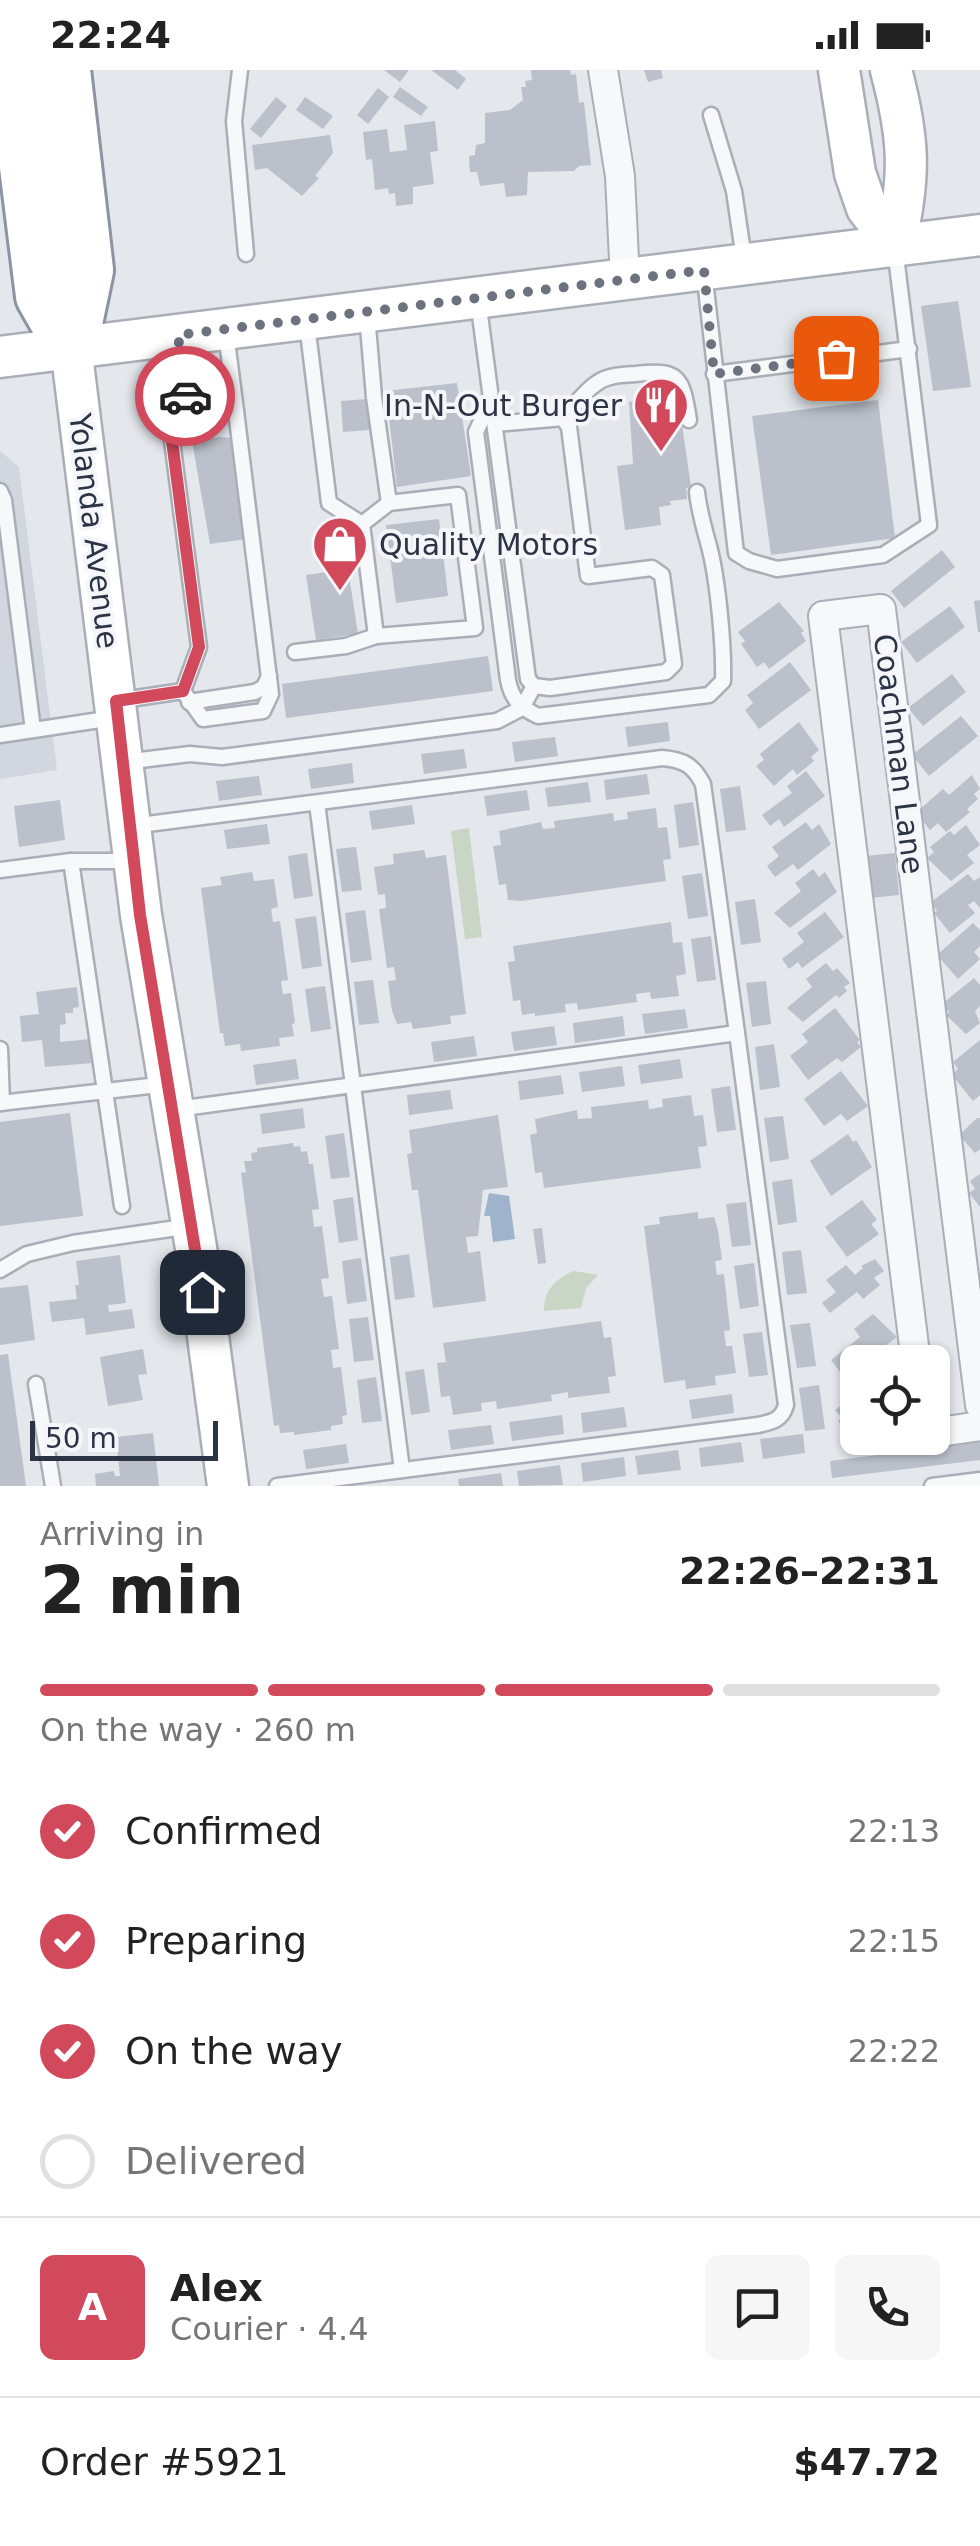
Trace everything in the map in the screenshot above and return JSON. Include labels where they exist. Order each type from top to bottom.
[{"type":"highway","points":[[14,70],[42,296],[71,347]]},
{"type":"highway","points":[[64,70],[87,270],[71,347]]},
{"type":"main road","points":[[840,70],[855,174],[867,208],[895,244]]},
{"type":"main road","points":[[891,70],[907,142],[908,167],[895,244]]},
{"type":"main road","points":[[0,357],[980,235]]},
{"type":"main road","name":"Yolanda Avenue","points":[[71,347],[133,844],[228,1486]]},
{"type":"street","points":[[603,70],[620,176],[626,281]]},
{"type":"street","name":"Coachman Lane","points":[[914,1345],[823,616],[880,609],[980,1405]]},
{"type":"street","points":[[950,1430],[980,1426]]},
{"type":"lane","points":[[240,70],[234,121],[246,254]]},
{"type":"lane","points":[[711,114],[734,190],[745,264]]},
{"type":"lane","points":[[704,270],[736,553],[777,569],[883,555],[929,525],[895,244]]},
{"type":"lane","points":[[478,299],[526,669],[534,686]]},
{"type":"lane","points":[[367,313],[389,503]]},
{"type":"lane","points":[[306,320],[329,504],[362,524]]},
{"type":"lane","points":[[186,696],[203,719],[263,710],[271,694],[226,329]]},
{"type":"lane","points":[[178,335],[186,413],[174,430],[172,441],[199,647],[186,696]]},
{"type":"lane","points":[[714,374],[909,349]]},
{"type":"lane","points":[[495,424],[563,418],[596,383],[611,376],[664,370],[678,377],[689,420]]},
{"type":"lane","points":[[492,399],[476,432],[508,680],[511,695],[522,708],[538,716],[709,695],[723,681],[724,660],[709,546],[697,492]]},
{"type":"lane","points":[[186,413],[236,410]]},
{"type":"lane","points":[[534,686],[550,688],[666,672],[674,664],[662,575],[652,568],[588,576],[568,427],[563,418]]},
{"type":"lane","points":[[0,491],[6,563],[34,730]]},
{"type":"lane","points":[[295,652],[346,646],[376,636],[474,628],[458,495],[389,503],[362,524]]},
{"type":"lane","points":[[362,524],[376,636]]},
{"type":"lane","points":[[123,762],[190,754],[222,757],[497,721],[522,708],[534,686]]},
{"type":"lane","points":[[0,735],[186,696]]},
{"type":"lane","points":[[0,870],[71,861],[317,803],[662,758],[682,760],[694,768],[703,784],[786,1405],[784,1413],[774,1421],[758,1425],[277,1486]]},
{"type":"lane","points":[[317,803],[402,1470]]},
{"type":"lane","points":[[71,861],[122,1206]]},
{"type":"lane","points":[[0,1049],[1,1103],[105,1093],[169,1097],[353,1085],[737,1033]]},
{"type":"lane","points":[[0,1270],[27,1254],[73,1243],[192,1226]]},
{"type":"lane","points":[[36,1384],[52,1486]]},
{"type":"lane","points":[[932,1486],[980,1480]]},
{"type":"shaded area","points":[[0,451],[19,467],[57,770],[0,779]]},
{"type":"green space","points":[[469,828],[482,937],[465,939],[451,831]]},
{"type":"green space","points":[[574,1271],[598,1275],[586,1288],[581,1308],[544,1311],[552,1286]]},
{"type":"water","points":[[489,1193],[509,1196],[515,1239],[493,1242],[490,1216],[484,1216]]},
{"type":"building","points":[[384,70],[409,70],[400,82]]},
{"type":"building","points":[[431,70],[455,70],[466,79],[458,90]]},
{"type":"building","points":[[531,70],[570,70],[571,75],[576,74],[579,103],[584,102],[591,165],[579,166],[574,171],[528,172],[527,195],[506,197],[504,183],[480,186],[477,172],[470,172],[469,156],[475,155],[476,145],[485,143],[485,113],[510,110],[523,100],[521,87],[532,80]]},
{"type":"building","points":[[644,70],[661,70],[663,78],[648,82]]},
{"type":"building","points":[[400,87],[428,107],[421,116],[393,97]]},
{"type":"building","points":[[378,88],[389,97],[368,124],[357,115]]},
{"type":"building","points":[[276,97],[287,106],[261,138],[250,129]]},
{"type":"building","points":[[305,97],[333,116],[323,129],[296,110]]},
{"type":"building","points":[[435,121],[438,151],[430,152],[434,184],[413,187],[413,204],[396,206],[395,193],[389,194],[388,188],[375,190],[372,159],[366,160],[363,132],[387,129],[390,152],[407,150],[404,125]]},
{"type":"building","points":[[330,135],[333,153],[315,176],[319,178],[302,196],[267,168],[255,170],[252,145]]},
{"type":"building","points":[[958,301],[971,387],[933,391],[921,306]]},
{"type":"building","points":[[457,383],[471,476],[397,487],[386,391]]},
{"type":"building","points":[[677,390],[691,487],[686,488],[687,499],[659,507],[661,525],[625,530],[617,466],[633,464],[629,402]]},
{"type":"building","points":[[367,399],[370,430],[343,432],[341,401]]},
{"type":"building","points":[[878,400],[895,538],[771,555],[752,416]]},
{"type":"building","points":[[234,438],[247,539],[210,544],[192,441]]},
{"type":"building","points":[[439,519],[448,596],[396,603],[386,525]]},
{"type":"building","points":[[942,550],[955,567],[904,608],[891,591]]},
{"type":"building","points":[[348,569],[358,634],[316,640],[306,575]]},
{"type":"building","points":[[980,600],[980,632],[978,632],[974,601]]},
{"type":"building","points":[[779,602],[804,631],[801,633],[806,641],[769,669],[764,662],[757,667],[741,644],[745,641],[738,632]]},
{"type":"building","points":[[950,606],[965,627],[917,663],[901,642]]},
{"type":"building","points":[[488,656],[493,691],[286,718],[282,684]]},
{"type":"building","points":[[790,662],[811,690],[759,729],[745,710],[753,703],[747,695]]},
{"type":"building","points":[[952,674],[966,692],[923,726],[908,708]]},
{"type":"building","points":[[961,716],[978,736],[929,776],[912,755]]},
{"type":"building","points":[[668,722],[670,741],[628,747],[625,727]]},
{"type":"building","points":[[799,722],[819,750],[811,757],[814,761],[797,775],[793,769],[774,786],[756,766],[764,760],[760,754]]},
{"type":"building","points":[[555,737],[558,756],[515,762],[512,742]]},
{"type":"building","points":[[464,749],[467,768],[424,774],[421,754]]},
{"type":"building","points":[[352,763],[354,783],[311,789],[308,769]]},
{"type":"building","points":[[806,771],[825,796],[784,827],[779,819],[770,826],[762,815],[792,793],[787,786]]},
{"type":"building","points":[[647,774],[650,794],[606,800],[604,780]]},
{"type":"building","points":[[972,775],[980,789],[974,794],[978,799],[967,809],[970,812],[946,832],[938,823],[930,830],[919,810],[943,789],[949,795]]},
{"type":"building","points":[[259,776],[262,795],[219,801],[216,781]]},
{"type":"building","points":[[588,782],[591,802],[548,807],[545,788]]},
{"type":"building","points":[[740,786],[746,830],[726,832],[720,789]]},
{"type":"building","points":[[527,790],[530,810],[487,816],[484,796]]},
{"type":"building","points":[[60,800],[65,840],[19,847],[14,806]]},
{"type":"building","points":[[693,802],[699,845],[679,848],[674,805]]},
{"type":"building","points":[[412,805],[415,824],[372,830],[369,811]]},
{"type":"building","points":[[656,808],[658,828],[667,827],[671,859],[663,860],[666,881],[521,901],[508,900],[506,884],[499,885],[493,846],[501,845],[499,831],[541,822],[543,829],[555,828],[554,821],[613,813],[614,821],[628,819],[627,812]]},
{"type":"building","points":[[806,822],[812,830],[819,824],[831,844],[798,870],[793,864],[775,877],[767,866],[779,856],[772,847]]},
{"type":"building","points":[[267,824],[270,844],[227,849],[224,830]]},
{"type":"building","points":[[966,825],[980,845],[967,855],[974,863],[951,881],[927,858],[934,852],[930,847],[950,831],[954,835]]},
{"type":"building","points":[[356,847],[362,890],[342,892],[336,849]]},
{"type":"building","points":[[424,850],[426,858],[446,855],[466,1014],[450,1016],[451,1024],[413,1029],[411,1022],[397,1024],[392,1011],[388,981],[396,980],[394,967],[387,968],[379,909],[386,908],[385,894],[378,895],[374,867],[394,864],[393,854]]},
{"type":"building","points":[[307,853],[313,896],[294,899],[288,856]]},
{"type":"building","points":[[895,853],[899,895],[870,898],[866,856]]},
{"type":"building","points":[[813,869],[819,877],[825,872],[837,892],[790,928],[774,913],[801,891],[795,883]]},
{"type":"building","points":[[252,872],[254,881],[274,879],[278,907],[271,909],[273,922],[280,921],[288,980],[281,981],[283,994],[291,993],[295,1023],[294,1036],[279,1038],[280,1046],[241,1051],[240,1044],[225,1046],[220,1033],[201,888],[222,885],[220,877]]},
{"type":"building","points":[[702,873],[708,916],[688,919],[682,876]]},
{"type":"building","points":[[968,874],[974,881],[980,877],[980,908],[974,901],[968,905],[975,913],[950,933],[934,913],[937,911],[931,902]]},
{"type":"building","points":[[755,899],[761,942],[741,945],[735,902]]},
{"type":"building","points":[[365,910],[372,960],[351,963],[345,913]]},
{"type":"building","points":[[825,912],[844,937],[802,968],[798,962],[789,969],[782,959],[804,942],[797,933]]},
{"type":"building","points":[[316,916],[322,966],[302,969],[295,919]]},
{"type":"building","points":[[671,922],[673,943],[682,942],[686,974],[676,976],[679,996],[651,999],[650,992],[636,994],[637,1002],[578,1010],[577,1003],[565,1004],[566,1012],[535,1016],[522,1015],[520,1000],[513,1001],[508,962],[515,961],[513,946]]},
{"type":"building","points":[[973,923],[980,930],[980,946],[974,952],[980,959],[958,979],[937,955]]},
{"type":"building","points":[[711,936],[716,980],[697,982],[691,939]]},
{"type":"building","points":[[826,963],[833,971],[837,968],[850,983],[844,987],[847,991],[839,998],[836,995],[803,1022],[787,1008],[812,987],[806,979]]},
{"type":"building","points":[[974,978],[980,985],[980,1006],[975,1011],[980,1023],[966,1034],[946,1015],[949,1012],[942,1004]]},
{"type":"building","points":[[373,980],[379,1023],[359,1025],[354,982]]},
{"type":"building","points":[[766,981],[771,1024],[752,1027],[746,983]]},
{"type":"building","points":[[325,986],[331,1029],[311,1032],[305,989]]},
{"type":"building","points":[[77,987],[79,1007],[73,1008],[73,1013],[65,1013],[60,1042],[90,1039],[92,1063],[45,1067],[42,1040],[22,1042],[20,1016],[39,1014],[36,992]]},
{"type":"building","points":[[835,1008],[860,1040],[857,1042],[861,1047],[842,1062],[837,1058],[808,1080],[790,1056],[808,1042],[802,1034]]},
{"type":"building","points":[[685,1009],[688,1028],[645,1034],[642,1014]]},
{"type":"building","points":[[623,1016],[625,1036],[575,1043],[573,1023]]},
{"type":"building","points":[[554,1026],[557,1045],[514,1051],[511,1032]]},
{"type":"building","points":[[474,1036],[477,1056],[434,1062],[431,1042]]},
{"type":"building","points":[[980,1040],[980,1095],[973,1101],[952,1075],[958,1069],[953,1062]]},
{"type":"building","points":[[774,1044],[780,1087],[760,1090],[755,1047]]},
{"type":"building","points":[[296,1059],[299,1079],[256,1085],[253,1065]]},
{"type":"building","points":[[680,1059],[683,1078],[641,1084],[638,1065]]},
{"type":"building","points":[[622,1066],[625,1086],[582,1092],[579,1072]]},
{"type":"building","points":[[841,1071],[868,1106],[847,1121],[841,1114],[824,1126],[804,1099]]},
{"type":"building","points":[[561,1075],[564,1094],[520,1100],[518,1081]]},
{"type":"building","points":[[730,1086],[736,1130],[717,1132],[711,1089]]},
{"type":"building","points":[[450,1090],[453,1109],[409,1115],[407,1095]]},
{"type":"building","points":[[691,1095],[694,1116],[703,1115],[707,1146],[698,1147],[701,1168],[544,1188],[542,1172],[535,1173],[530,1135],[537,1133],[535,1119],[577,1110],[578,1119],[592,1118],[591,1107],[648,1100],[649,1109],[663,1107],[662,1099]]},
{"type":"building","points":[[303,1108],[305,1128],[262,1134],[260,1114]]},
{"type":"building","points":[[70,1113],[83,1216],[0,1226],[0,1122]]},
{"type":"building","points":[[498,1115],[508,1187],[483,1190],[478,1236],[466,1237],[468,1253],[480,1251],[486,1301],[433,1308],[418,1190],[412,1190],[407,1154],[412,1153],[409,1130]]},
{"type":"building","points":[[783,1116],[789,1159],[770,1162],[764,1118]]},
{"type":"building","points":[[977,1118],[980,1149],[975,1153],[959,1135]]},
{"type":"building","points":[[344,1133],[350,1177],[331,1179],[325,1136]]},
{"type":"building","points":[[848,1134],[872,1167],[831,1196],[810,1161]]},
{"type":"building","points":[[293,1143],[294,1147],[300,1146],[301,1152],[307,1151],[309,1164],[313,1164],[319,1209],[312,1210],[314,1227],[322,1226],[329,1278],[321,1279],[324,1297],[332,1296],[339,1349],[331,1350],[333,1368],[341,1367],[347,1415],[342,1416],[343,1424],[331,1426],[331,1430],[294,1435],[280,1433],[279,1425],[274,1426],[241,1173],[246,1172],[244,1161],[252,1161],[251,1153],[257,1152],[257,1148]]},
{"type":"building","points":[[980,1174],[980,1207],[969,1193],[975,1189],[970,1181]]},
{"type":"building","points":[[792,1179],[797,1222],[778,1225],[772,1182]]},
{"type":"building","points":[[353,1197],[358,1240],[339,1243],[333,1200]]},
{"type":"building","points":[[862,1200],[877,1220],[871,1224],[879,1234],[847,1257],[825,1227]]},
{"type":"building","points":[[746,1202],[751,1245],[732,1247],[726,1204]]},
{"type":"building","points":[[698,1212],[698,1219],[714,1217],[718,1230],[722,1260],[715,1261],[717,1275],[724,1274],[730,1330],[724,1331],[726,1346],[732,1346],[736,1373],[715,1376],[716,1385],[686,1389],[685,1380],[664,1383],[644,1226],[660,1224],[659,1217]]},
{"type":"building","points":[[542,1228],[546,1263],[538,1264],[533,1229]]},
{"type":"building","points":[[801,1250],[807,1293],[787,1295],[782,1252]]},
{"type":"building","points":[[409,1254],[415,1297],[395,1300],[390,1257]]},
{"type":"building","points":[[120,1255],[126,1303],[108,1305],[109,1312],[132,1309],[135,1328],[86,1335],[84,1318],[52,1322],[49,1302],[77,1299],[76,1261]]},
{"type":"building","points":[[361,1258],[367,1301],[347,1304],[342,1261]]},
{"type":"building","points":[[875,1259],[884,1271],[874,1278],[880,1285],[863,1299],[857,1292],[830,1313],[822,1303],[836,1292],[826,1280],[846,1265],[855,1275],[861,1266]]},
{"type":"building","points":[[754,1263],[759,1306],[740,1309],[734,1266]]},
{"type":"building","points":[[28,1285],[35,1340],[0,1345],[0,1288]]},
{"type":"building","points":[[873,1314],[897,1337],[886,1345],[850,1345],[860,1337],[854,1329]]},
{"type":"building","points":[[368,1317],[374,1360],[354,1362],[349,1319]]},
{"type":"building","points":[[601,1321],[604,1338],[611,1337],[616,1376],[608,1377],[610,1393],[568,1398],[568,1392],[551,1395],[552,1401],[497,1409],[496,1401],[481,1403],[482,1411],[453,1415],[450,1396],[441,1397],[437,1363],[446,1362],[443,1343]]},
{"type":"building","points":[[810,1323],[816,1366],[797,1368],[790,1325]]},
{"type":"building","points":[[762,1332],[768,1375],[749,1377],[743,1334]]},
{"type":"building","points":[[143,1349],[147,1374],[138,1375],[143,1400],[108,1406],[100,1357]]},
{"type":"building","points":[[840,1353],[840,1372],[831,1360]]},
{"type":"building","points":[[8,1354],[26,1486],[0,1486],[0,1355]]},
{"type":"building","points":[[424,1369],[430,1412],[411,1415],[405,1372]]},
{"type":"building","points":[[376,1377],[382,1421],[362,1423],[357,1380]]},
{"type":"building","points":[[819,1385],[825,1429],[805,1431],[799,1388]]},
{"type":"building","points":[[732,1394],[734,1413],[692,1419],[689,1400]]},
{"type":"building","points":[[624,1407],[627,1427],[583,1433],[581,1413]]},
{"type":"building","points":[[562,1415],[564,1434],[512,1441],[509,1422]]},
{"type":"building","points":[[491,1425],[494,1444],[451,1450],[448,1430]]},
{"type":"building","points":[[153,1433],[159,1486],[96,1486],[95,1474],[114,1471],[115,1476],[120,1476],[116,1437]]},
{"type":"building","points":[[803,1434],[805,1453],[763,1459],[760,1439]]},
{"type":"building","points":[[741,1442],[744,1462],[701,1467],[699,1448]]},
{"type":"building","points":[[980,1442],[980,1460],[832,1478],[830,1461],[877,1455],[950,1455],[950,1446]]},
{"type":"building","points":[[346,1444],[349,1463],[306,1469],[303,1450]]},
{"type":"building","points":[[678,1450],[681,1470],[638,1475],[635,1456]]},
{"type":"building","points":[[624,1457],[626,1476],[583,1482],[581,1463]]},
{"type":"building","points":[[560,1465],[563,1485],[519,1486],[517,1471]]},
{"type":"building","points":[[501,1473],[503,1486],[459,1486],[458,1479]]},
{"type":"way so far","points":[[185,396],[178,335],[704,270],[714,374],[836,358]]},
{"type":"place","name":"In-N-Out Burger","points":[[661,454]]},
{"type":"place","name":"Quality Motors","points":[[340,593]]},
{"type":"route","points":[[185,396],[186,413],[174,430],[172,441],[199,647],[183,691],[116,701],[140,915],[202,1292]]}]
